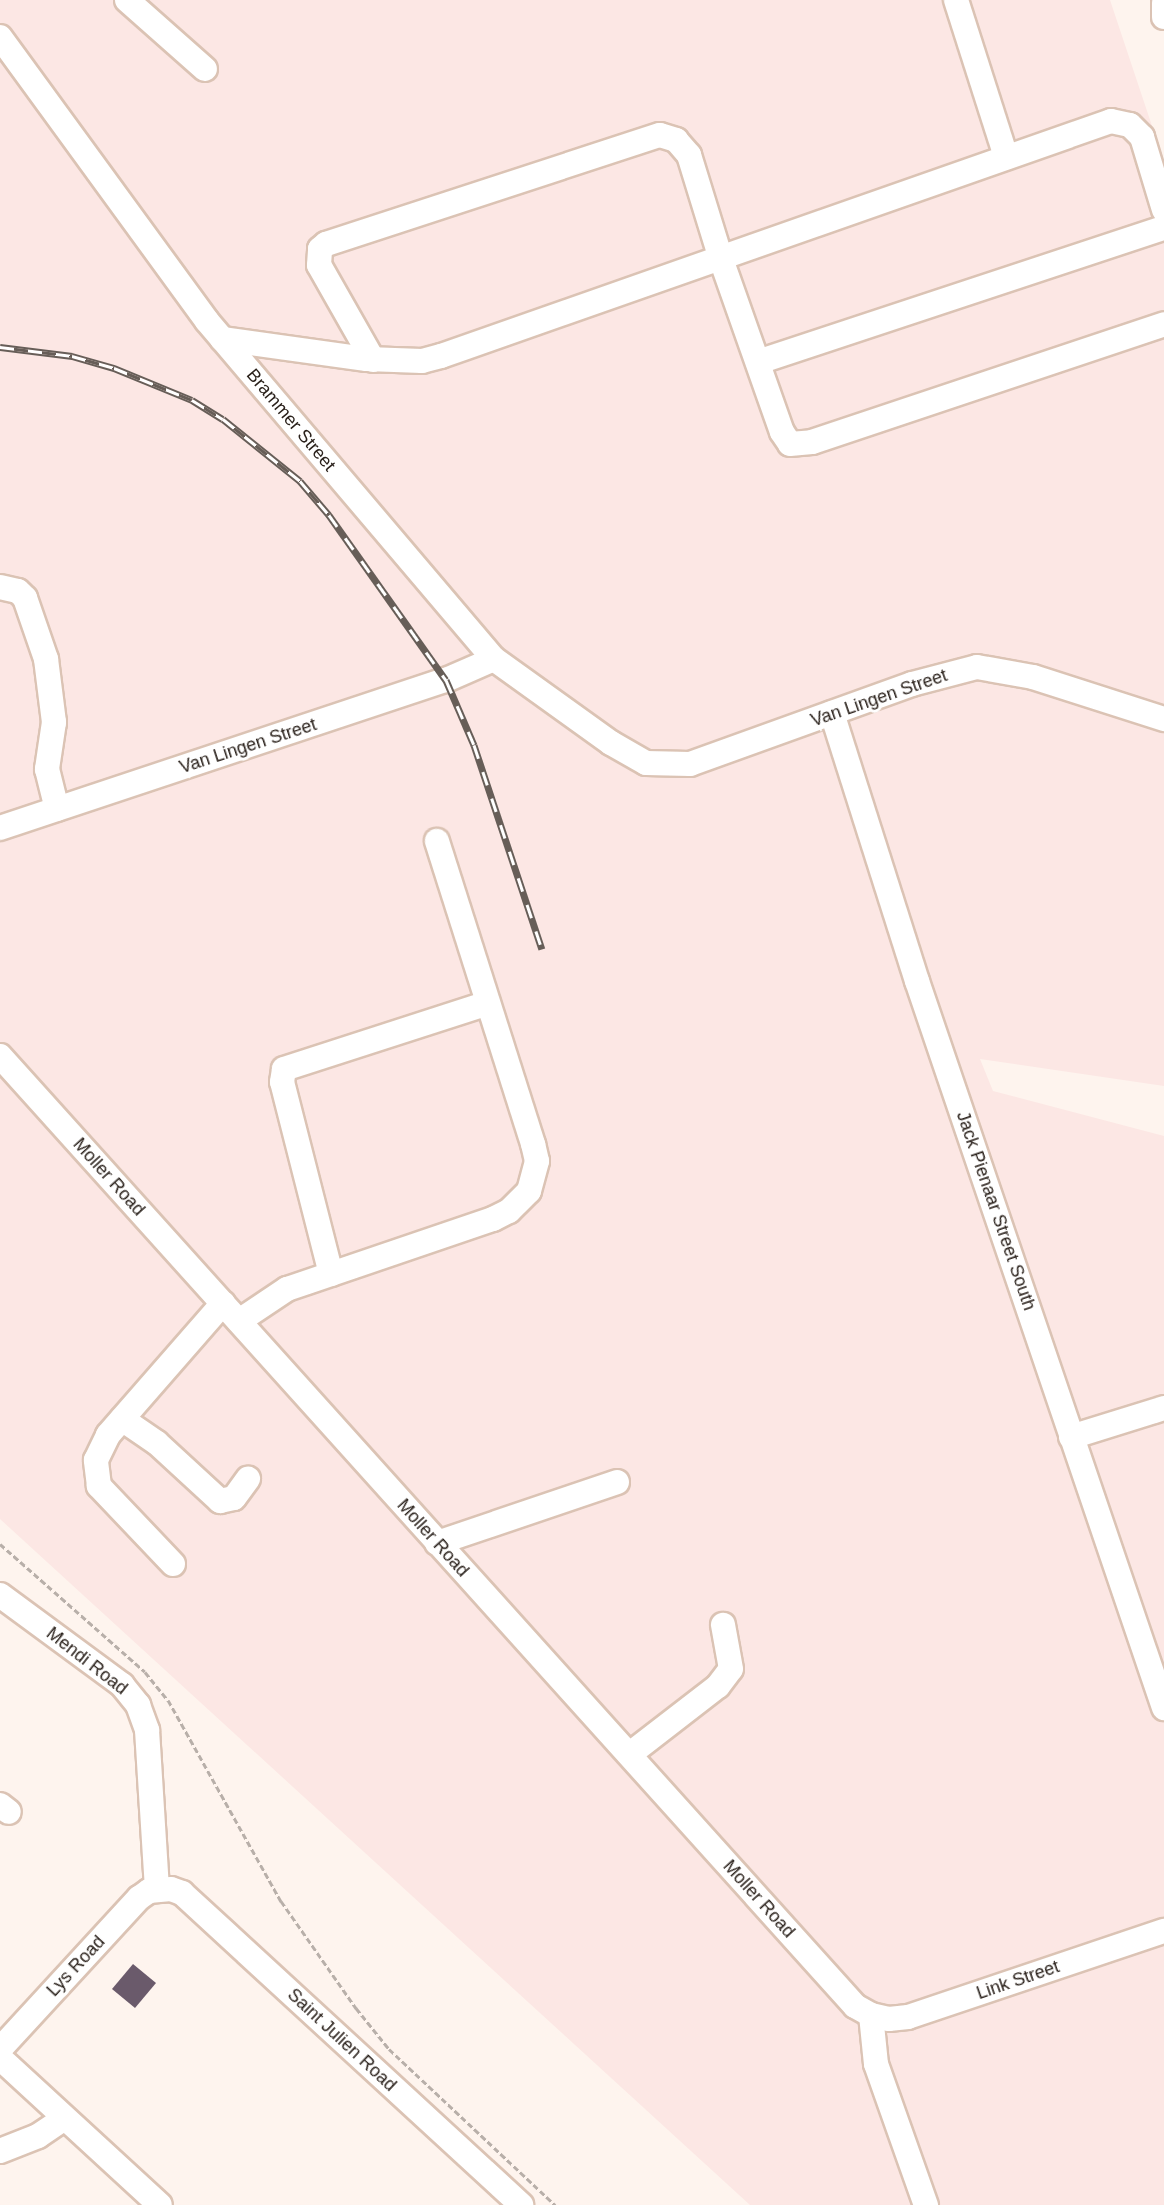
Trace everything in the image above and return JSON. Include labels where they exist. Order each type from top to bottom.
[{"type":"street","points":[[127,0],[205,69]]},
{"type":"street","points":[[956,0],[1006,158]]},
{"type":"street","points":[[1164,3],[1164,16]]},
{"type":"street","name":"Brammer Street","points":[[0,37],[222,339],[495,659],[631,755]]},
{"type":"street","points":[[222,339],[373,360],[422,361],[720,259],[1095,126],[1121,121],[1142,137],[1164,210]]},
{"type":"street","points":[[373,360],[319,265],[320,249],[333,241],[648,136],[660,135],[676,140],[689,155],[720,259],[785,439],[796,445],[1164,324]]},
{"type":"street","points":[[758,362],[1164,228]]},
{"type":"street","points":[[0,587],[18,591],[25,598],[46,659],[54,722],[46,769],[57,809]]},
{"type":"street","name":"Van Lingen Street","points":[[0,828],[446,680],[495,659]]},
{"type":"street","name":"Van Lingen Street","points":[[631,755],[659,766],[690,764],[912,684],[977,667],[1033,677],[1164,719]]},
{"type":"street","name":"Jack Pienaar Street South","points":[[832,713],[1071,1437],[1164,1708]]},
{"type":"street","points":[[239,1321],[274,1294],[493,1219],[523,1200],[530,1191],[537,1161],[437,841]]},
{"type":"street","points":[[331,1274],[282,1082],[284,1069],[488,1003]]},
{"type":"street","name":"Moller Road","points":[[0,1056],[855,2006],[871,2015]]},
{"type":"street","points":[[173,1564],[99,1486],[95,1477],[102,1444],[223,1303]]},
{"type":"street","points":[[1071,1437],[1164,1408]]},
{"type":"street","points":[[122,1419],[157,1443],[220,1501],[234,1498],[248,1479]]},
{"type":"street","points":[[437,1543],[617,1482]]},
{"type":"street","name":"Mendi Road","points":[[1,1597],[123,1685],[138,1705],[147,1730],[157,1889]]},
{"type":"street","points":[[630,1754],[718,1686],[731,1669],[723,1625]]},
{"type":"street","name":"Lys Road","points":[[0,2049],[139,1898],[157,1889]]},
{"type":"street","name":"Saint Julien Road","points":[[157,1889],[182,1893],[521,2205]]},
{"type":"street","name":"Link Street","points":[[871,2015],[889,2019],[908,2017],[1164,1931]]},
{"type":"street","points":[[871,2015],[876,2064],[926,2205]]},
{"type":"street","points":[[0,2058],[160,2205]]},
{"type":"street","points":[[0,2151],[38,2136],[65,2118]]},
{"type":"path","points":[[0,1544],[145,1672],[168,1700],[281,1900],[356,2008],[389,2049],[555,2205]]},
{"type":"shaded area","points":[[0,0],[1110,0],[1164,162],[1164,1086],[980,1059],[993,1091],[1164,1136],[1164,2205],[750,2205],[0,1519]]},
{"type":"building","points":[[133,1964],[156,1983],[135,2008],[112,1989]]},
{"type":"railway","points":[[0,347],[72,356],[114,368],[192,400],[223,419],[300,481],[329,515],[446,680],[474,745],[542,949]]}]
